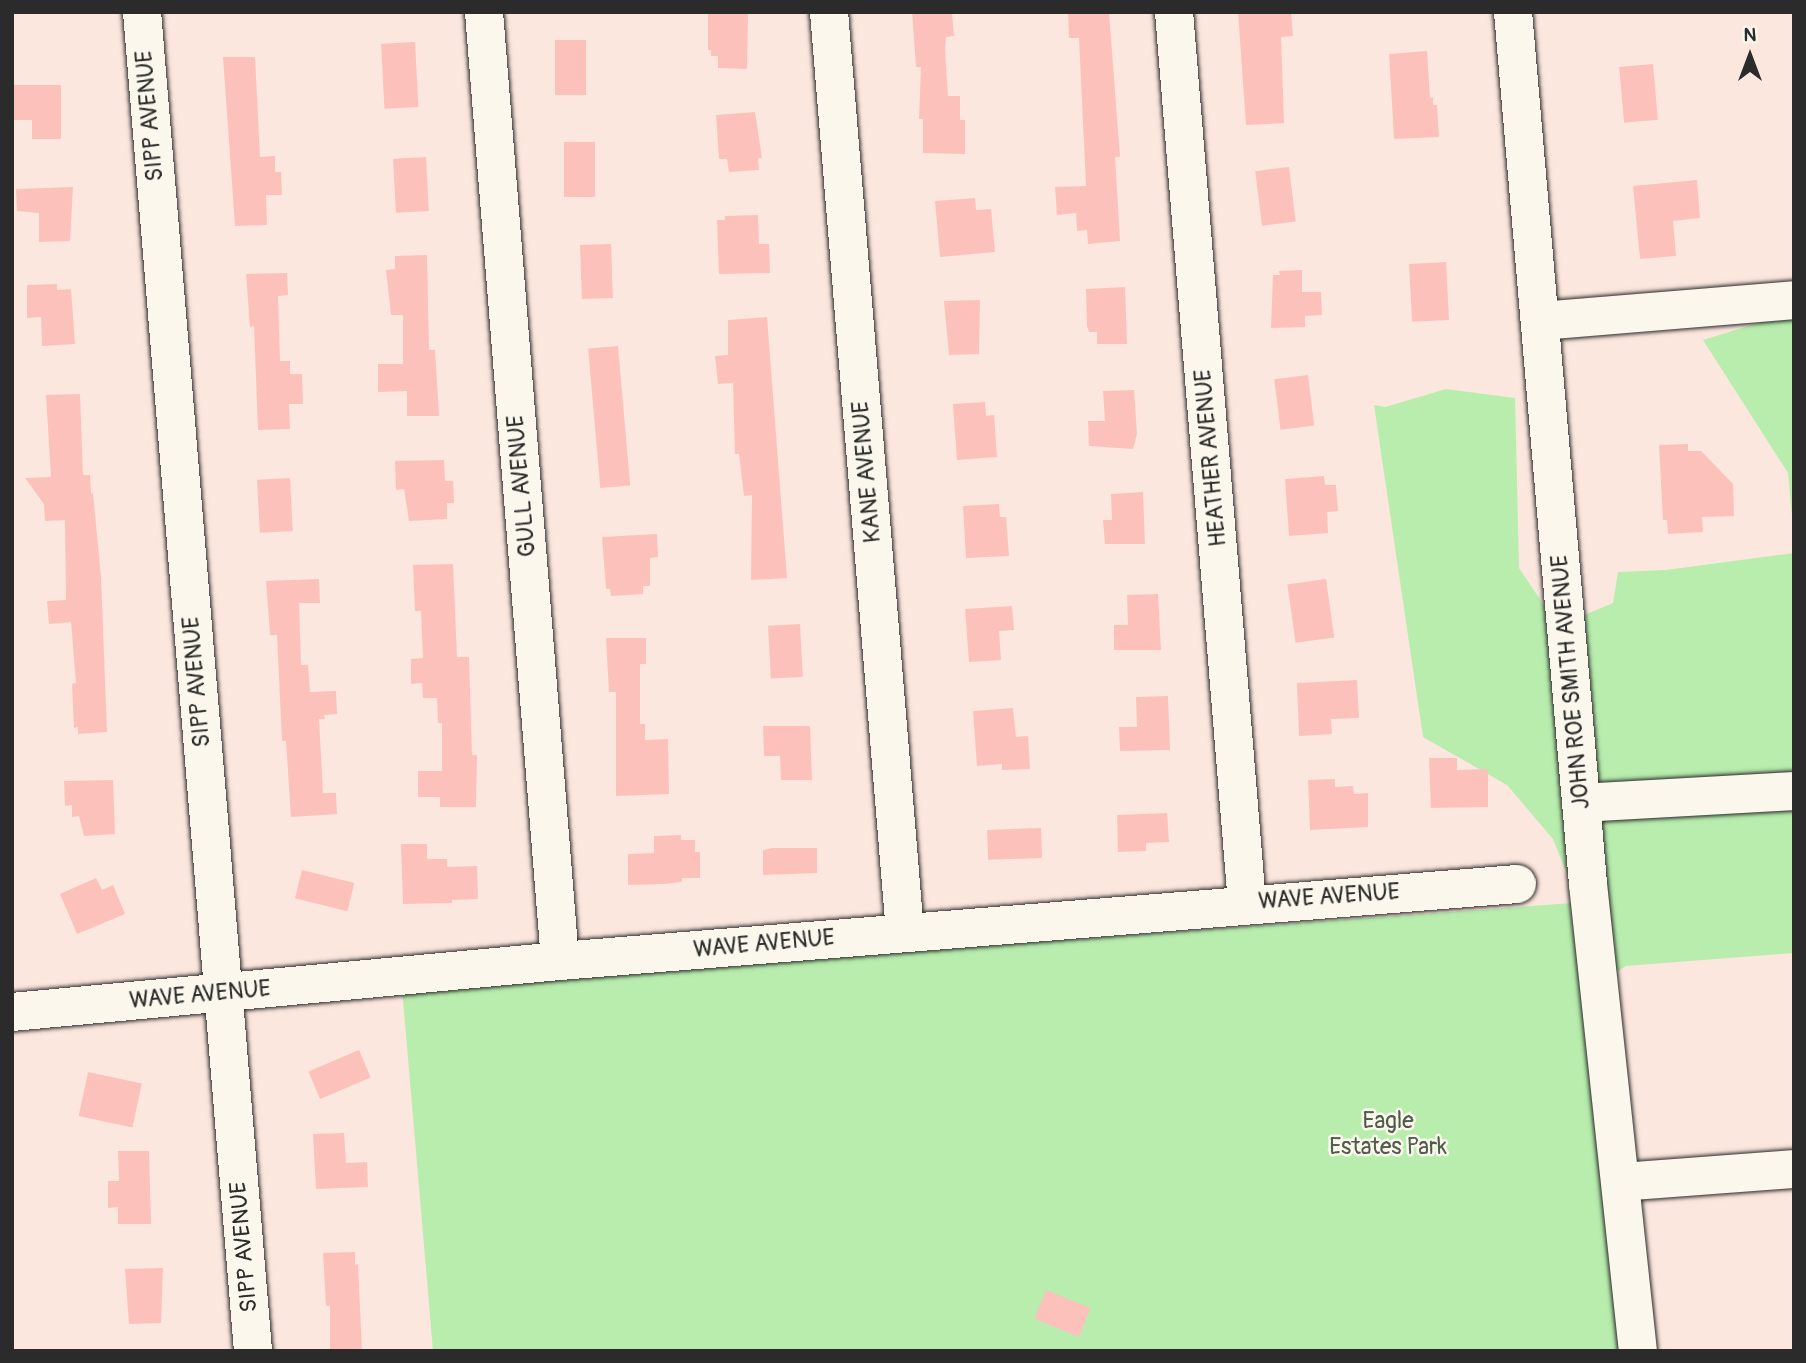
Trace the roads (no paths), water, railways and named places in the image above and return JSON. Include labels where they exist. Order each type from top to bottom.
[{"type":"street","name":"SIPP AVENUE","points":[[142,12],[253,1351]]},
{"type":"street","name":"GULL AVENUE","points":[[484,12],[559,961]]},
{"type":"street","name":"KANE AVENUE","points":[[829,12],[905,932]]},
{"type":"street","name":"HEATHER AVENUE","points":[[1174,12],[1247,903]]},
{"type":"street","name":"JOHN ROE SMITH AVENUE","points":[[1513,12],[1581,803],[1637,1351]]},
{"type":"street","points":[[1541,321],[1794,300]]},
{"type":"street","points":[[1581,803],[1794,791]]},
{"type":"street","name":"WAVE AVENUE","points":[[12,1012],[559,961],[1247,903],[1517,884]]},
{"type":"street","points":[[1621,1182],[1794,1169]]},
{"type":"park label","name":"Eagle Estates Park","points":[[1388,1134]]}]
